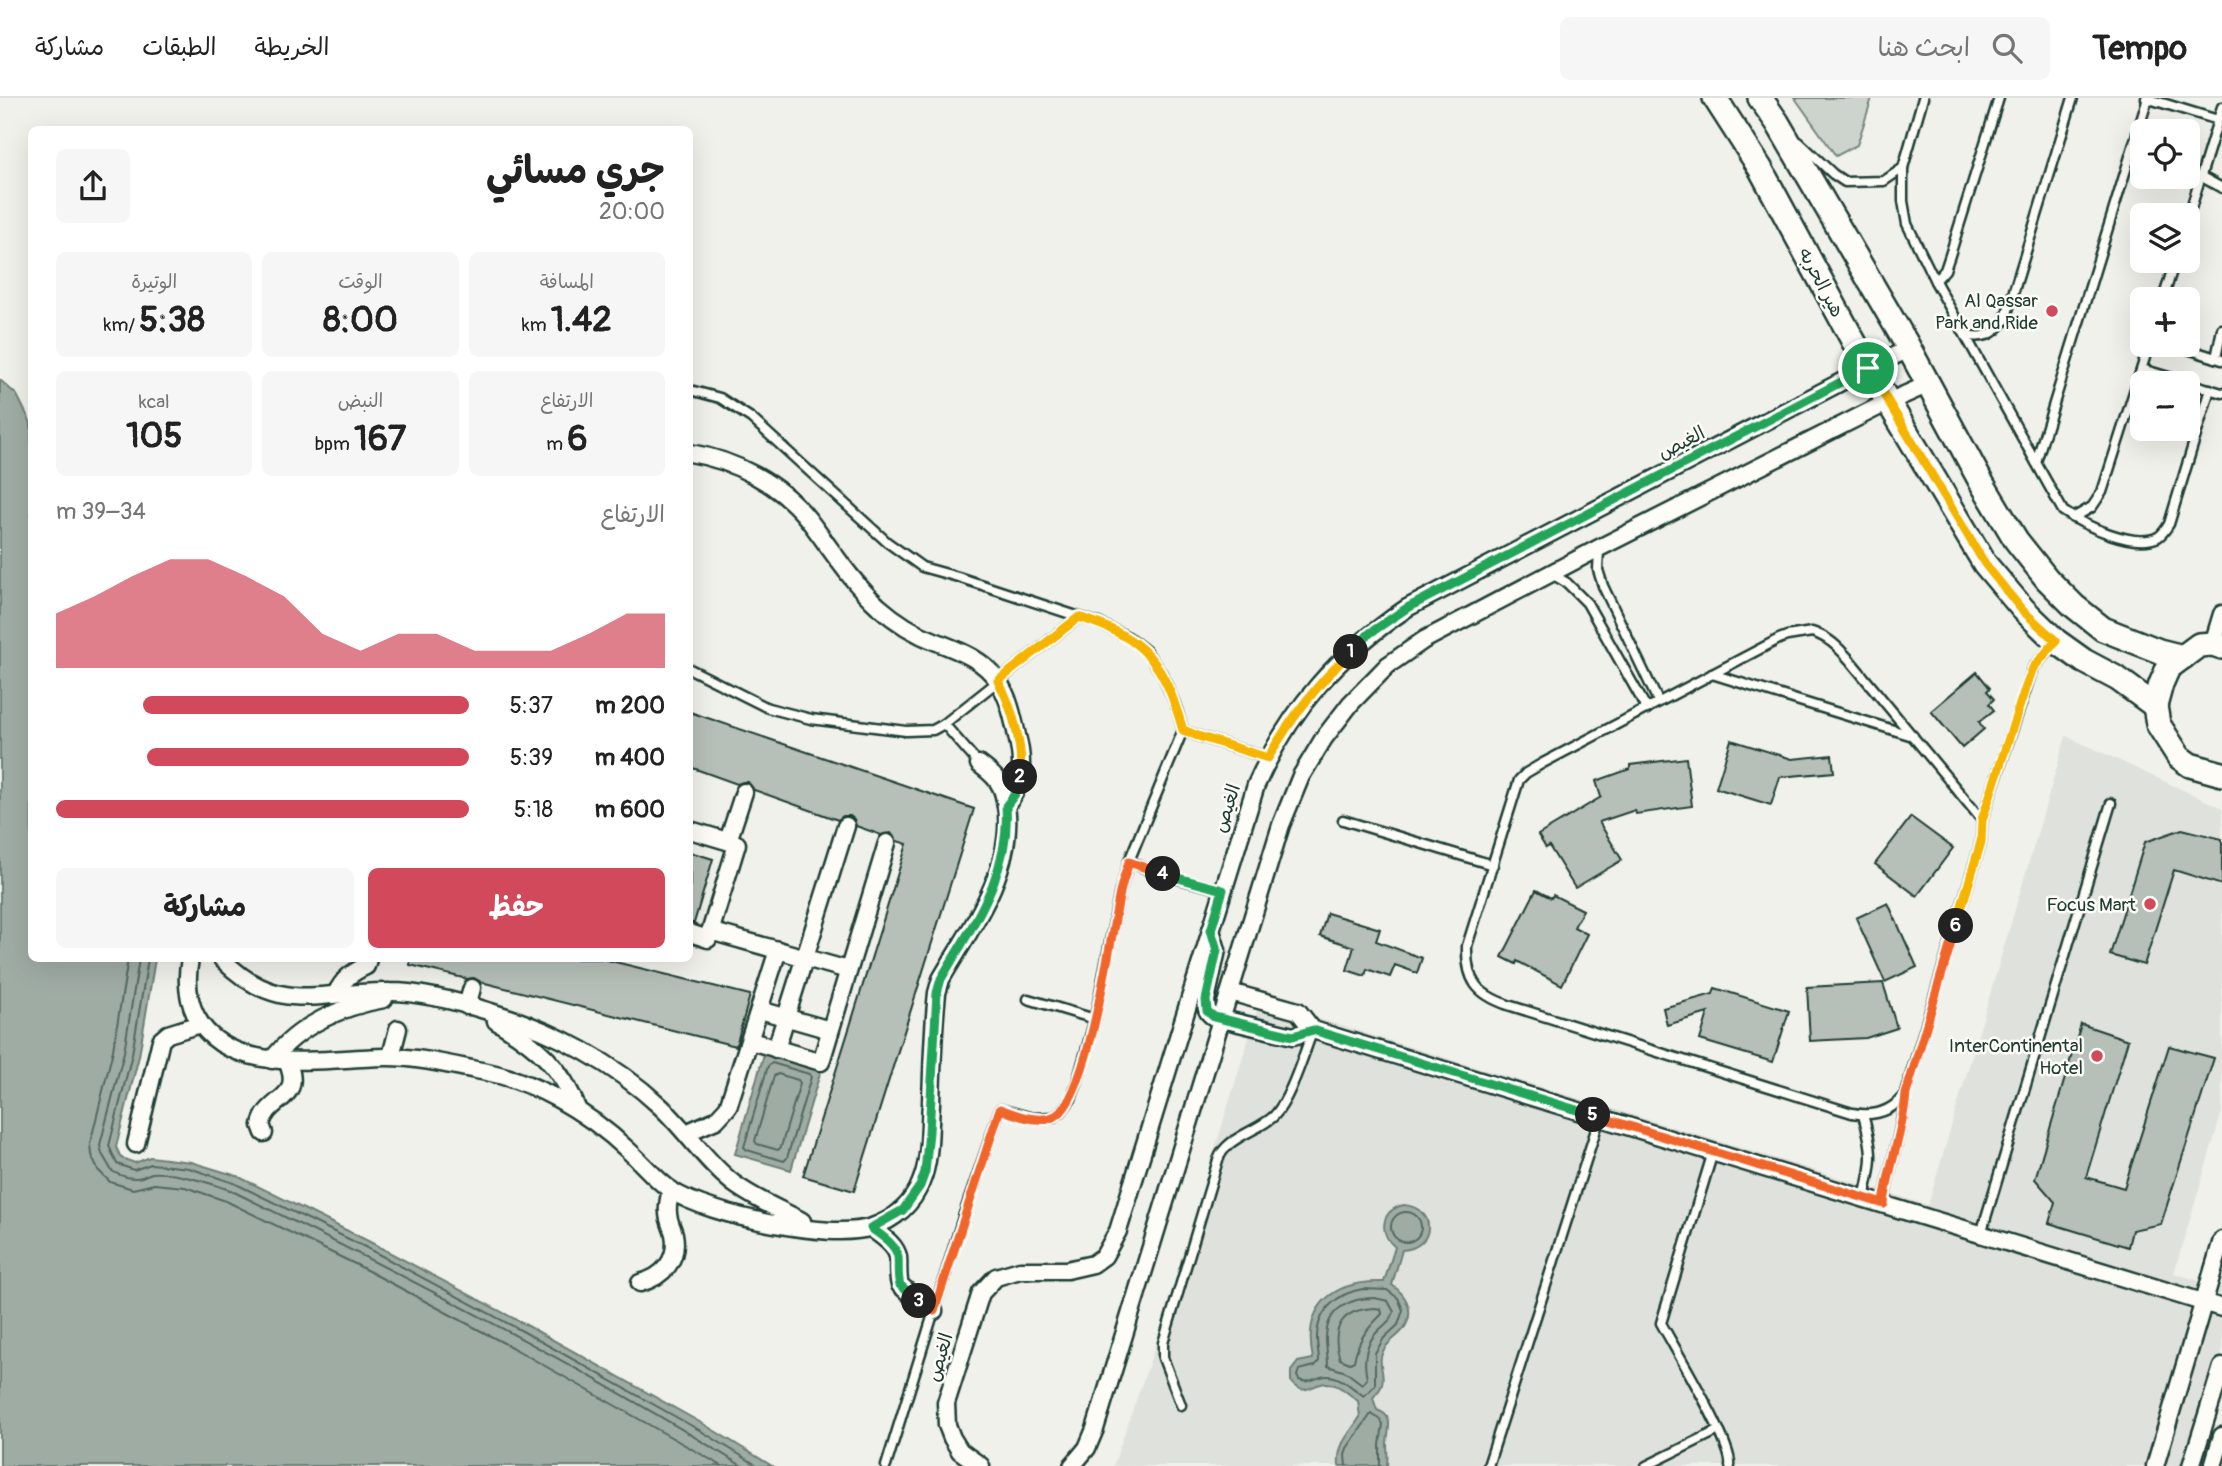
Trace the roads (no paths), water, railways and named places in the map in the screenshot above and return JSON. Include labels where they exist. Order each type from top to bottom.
[{"type":"main road","name":"هير الحربه","points":[[1714,98],[1760,168],[1868,368],[1985,564],[2022,610],[2056,641],[2118,679],[2155,706]]},
{"type":"main road","name":"هير الحربه","points":[[1760,98],[1777,122],[1909,349],[2016,540],[2047,579],[2074,606],[2103,629],[2159,652],[2183,657]]},
{"type":"main road","points":[[2217,645],[2199,645],[2168,668],[2155,706],[2158,724],[2179,757],[2190,765],[2222,774]]},
{"type":"street","name":"الغيص","points":[[981,1466],[960,1451],[952,1437],[947,1425],[946,1403],[981,1293],[996,1277],[1020,1270],[1068,1270],[1093,1264],[1104,1256],[1118,1231],[1256,785],[1268,758],[1291,720],[1326,675],[1370,633],[1407,608],[1909,349]]},
{"type":"street","points":[[1072,1466],[1087,1448],[1095,1429],[1281,825],[1301,776],[1324,738],[1351,703],[1388,665],[1424,640],[1599,548],[1888,402],[1929,384]]},
{"type":"street","points":[[693,454],[745,471],[783,494],[808,520],[842,568],[881,609],[901,624],[975,658],[989,669],[1005,693],[1018,738],[1022,768],[1015,794],[1006,806]]},
{"type":"street","points":[[2217,645],[2222,614]]},
{"type":"street","points":[[190,962],[187,980],[189,996],[200,1024],[229,1048],[258,1058],[280,1060],[391,1056],[484,1071],[536,1089],[578,1111],[620,1143],[671,1190],[698,1204],[751,1219],[817,1229],[850,1232],[871,1228],[903,1210],[920,1186],[925,1172],[937,993],[941,979],[990,893],[1004,848],[1008,829],[1002,788],[979,764]]},
{"type":"street","points":[[728,841],[744,792]]},
{"type":"street","points":[[776,1049],[846,826]]},
{"type":"street","points":[[693,831],[737,844],[708,939],[693,934]]},
{"type":"street","points":[[751,1041],[821,1062],[887,843]]},
{"type":"street","points":[[710,930],[848,970]]},
{"type":"street","points":[[1211,930],[1217,950],[1206,1007],[1210,1014],[1222,1019],[1293,1036],[1313,1030],[2222,1308]]},
{"type":"street","points":[[686,1133],[716,1120],[728,1107],[778,950]]},
{"type":"street","points":[[225,962],[236,973],[268,991],[291,997],[394,992],[472,1007],[541,1030],[612,1069],[659,1105],[732,1182],[772,1207],[817,1229]]},
{"type":"street","points":[[334,1013],[332,1004],[344,979],[366,966],[367,962]]},
{"type":"street","points":[[472,988],[472,1007]]},
{"type":"street","points":[[1230,992],[1298,1011],[1313,1030]]},
{"type":"street","points":[[264,1133],[261,1125],[268,1109],[283,1100],[289,1091],[292,1076],[280,1060],[278,1052],[301,1033],[334,1013],[355,1005],[412,995]]},
{"type":"street","points":[[472,1007],[519,1035],[552,1063],[564,1080],[578,1111]]},
{"type":"street","points":[[760,1010],[830,1030]]},
{"type":"street","points":[[136,1144],[161,1040],[168,1034],[200,1024]]},
{"type":"street","points":[[391,1056],[398,1029]]},
{"type":"street","points":[[640,1283],[660,1275],[673,1259],[676,1248],[668,1215],[671,1190]]},
{"type":"street","points":[[871,1228],[895,1249],[900,1285],[924,1306],[934,1311]]},
{"type":"street","points":[[2154,1466],[2222,1240]]},
{"type":"street","points":[[2191,1466],[2222,1367]]},
{"type":"street","points":[[2213,1466],[2222,1436]]},
{"type":"lane","points":[[1923,98],[1903,169],[1903,201],[1907,224],[2063,511],[2073,518],[2125,538],[2145,541],[2161,536],[2169,524],[2210,389]]},
{"type":"lane","points":[[1936,281],[1945,270],[1999,98]]},
{"type":"lane","points":[[1966,335],[1978,338],[1994,333],[2005,320],[2073,98]]},
{"type":"lane","points":[[2036,462],[2148,98],[2218,120]]},
{"type":"lane","points":[[2222,107],[2200,176],[2222,188]]},
{"type":"lane","points":[[1777,122],[1833,174],[1845,181],[1884,181],[1903,169]]},
{"type":"lane","points":[[2200,353],[2219,359],[2222,330]]},
{"type":"lane","points":[[2073,518],[2092,507],[2102,492],[2146,357]]},
{"type":"lane","points":[[2142,369],[2222,393]]},
{"type":"lane","points":[[693,391],[720,398],[751,418],[877,533],[922,567],[1079,617],[1128,637],[1146,651],[1162,674],[1183,730],[1129,862],[1120,891],[1095,1020],[1077,1083],[1070,1099],[1054,1117],[1033,1118],[1000,1109],[886,1466]]},
{"type":"lane","points":[[1599,548],[1598,570],[1603,586],[1658,701]]},
{"type":"lane","points":[[1552,574],[1578,591],[1587,603],[1647,709]]},
{"type":"lane","points":[[693,670],[768,708],[811,719],[906,730],[933,730],[1079,617]]},
{"type":"lane","points":[[1906,1094],[1888,1110],[1863,1115],[1508,1005],[1481,992],[1472,980],[1466,965],[1467,946],[1520,780],[1526,773],[1779,639],[1812,632],[1833,642],[1982,820]]},
{"type":"lane","points":[[1884,1204],[1887,1177],[1904,1114],[1906,1094],[1981,842],[1982,820],[2033,668],[2056,641]]},
{"type":"lane","points":[[1712,674],[1914,737]]},
{"type":"lane","points":[[944,724],[979,764]]},
{"type":"lane","points":[[1183,730],[1268,758]]},
{"type":"lane","points":[[1981,1234],[2111,803]]},
{"type":"lane","points":[[1343,820],[1493,865]]},
{"type":"lane","points":[[1129,862],[1156,873],[1223,890]]},
{"type":"lane","points":[[1028,999],[1095,1020]]},
{"type":"lane","points":[[1181,1405],[1163,1358],[1163,1343],[1218,1160],[1225,1148],[1276,1115],[1296,1076],[1313,1030]]},
{"type":"lane","points":[[1863,1115],[1872,1145],[1872,1168],[1864,1198]]},
{"type":"lane","points":[[1488,1466],[1600,1117]]},
{"type":"lane","points":[[1713,1152],[1661,1323],[1719,1430],[1732,1459],[1730,1466]]},
{"type":"lane","points":[[1646,1466],[1719,1430]]},
{"type":"water","points":[[0,380],[17,395],[28,417],[28,962],[155,962],[139,1056],[116,1147],[121,1158],[135,1163],[150,1157],[191,1162],[237,1176],[368,1241],[528,1326],[705,1425],[772,1466],[0,1466]]},
{"type":"water","points":[[764,1054],[821,1070],[791,1170],[735,1154]]},
{"type":"water","points":[[1404,1205],[1422,1213],[1428,1228],[1421,1243],[1402,1250],[1392,1285],[1406,1300],[1409,1318],[1402,1331],[1382,1353],[1383,1381],[1373,1398],[1377,1410],[1388,1419],[1387,1466],[1339,1466],[1342,1445],[1360,1417],[1358,1401],[1336,1385],[1327,1383],[1300,1389],[1291,1381],[1291,1371],[1298,1362],[1313,1359],[1312,1324],[1325,1300],[1349,1286],[1384,1282],[1395,1247],[1386,1235],[1385,1223],[1390,1212]]},
{"type":"place","name":"Al Qassar Park and Ride","points":[[2052,311]]},
{"type":"place","name":"Focus Mart","points":[[2150,904]]},
{"type":"place","name":"InterContinental Hotel","points":[[2097,1056]]}]
